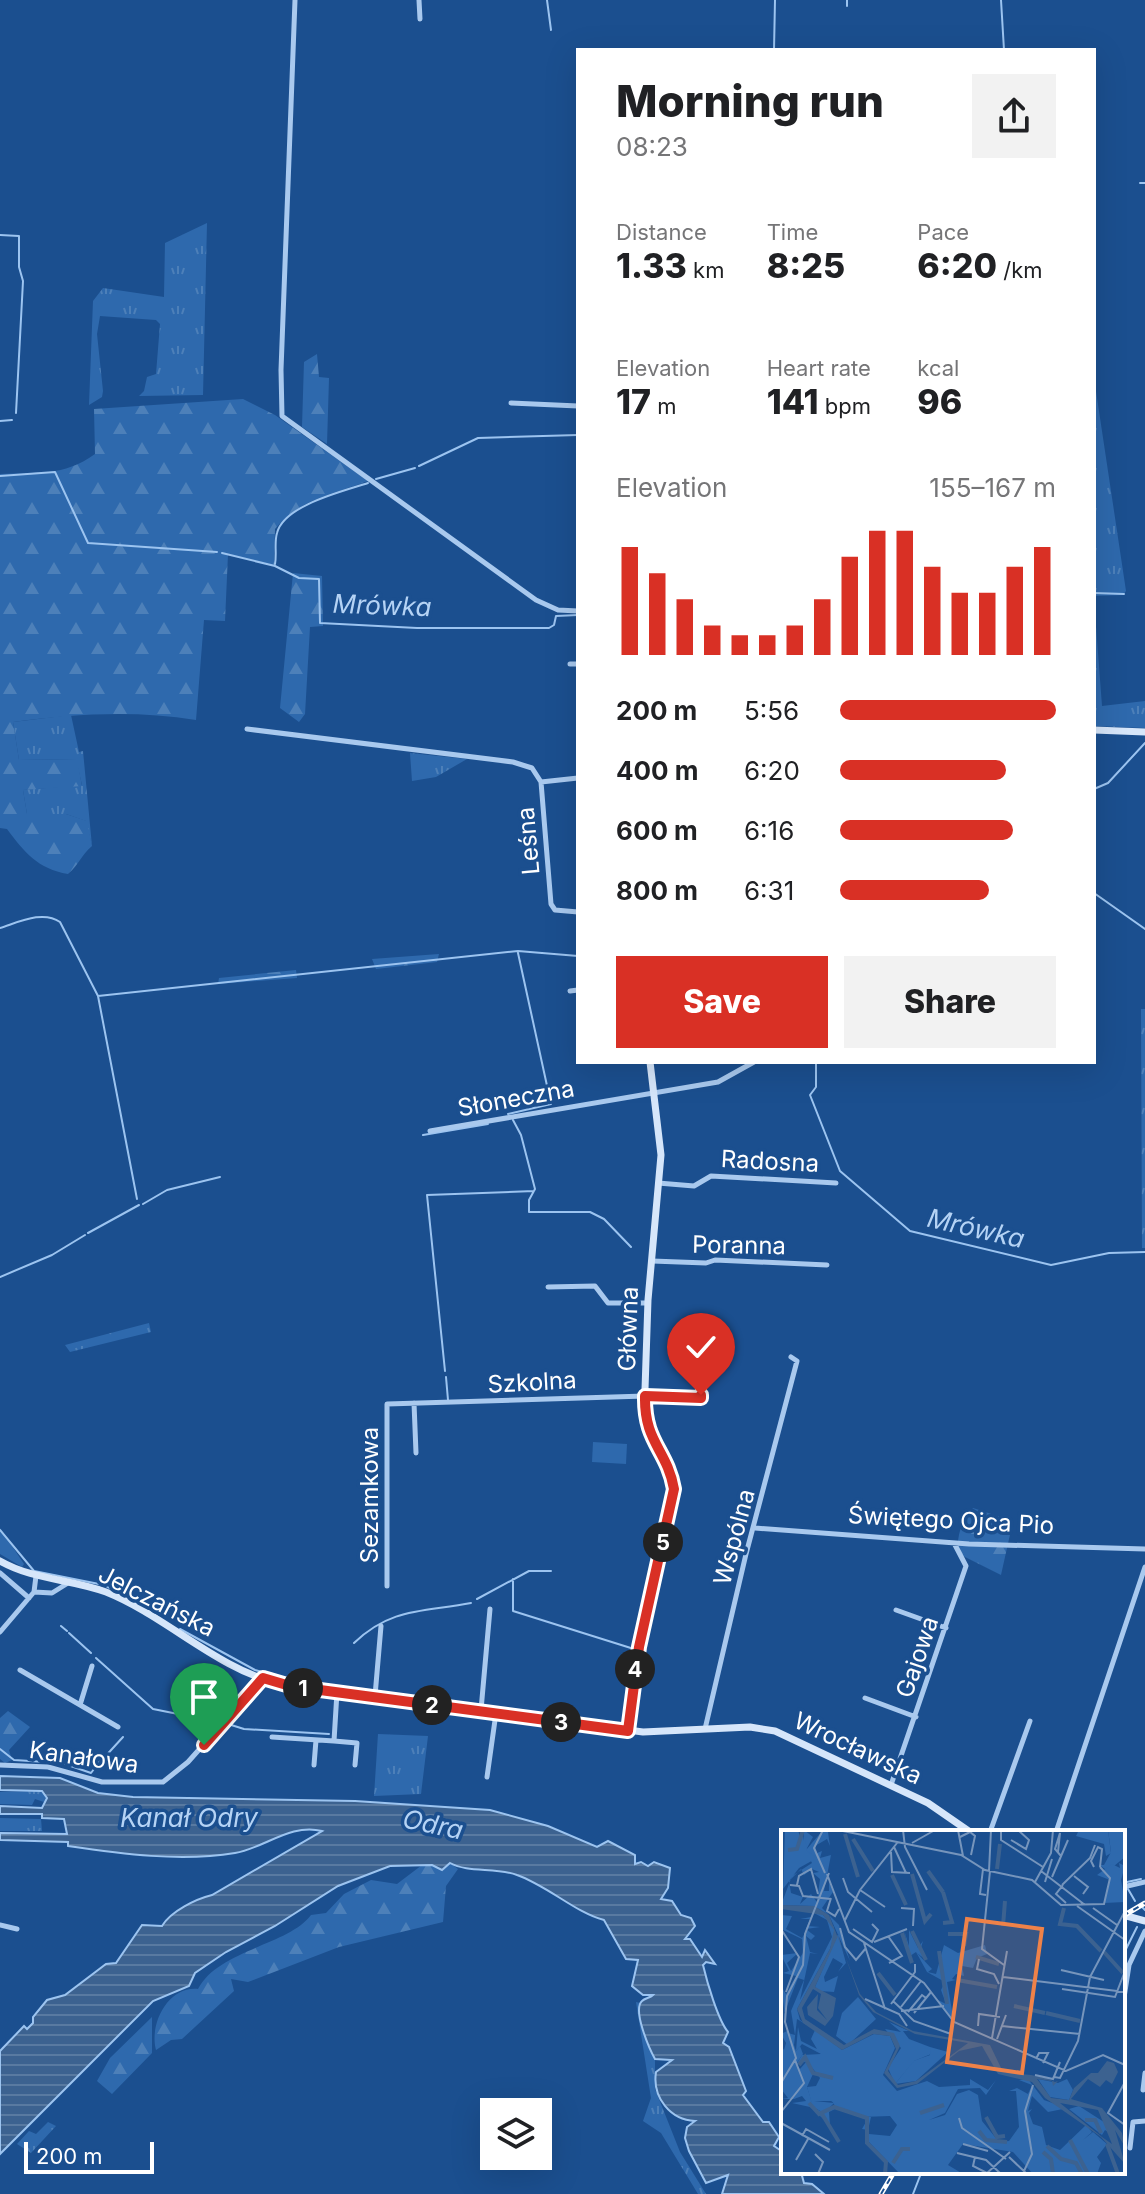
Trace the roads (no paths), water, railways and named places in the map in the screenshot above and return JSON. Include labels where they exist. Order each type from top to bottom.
[{"type":"main road","points":[[1096,730],[1145,732]]},
{"type":"main road","name":"Główna","points":[[628,1731],[639,1647],[674,1489],[669,1471],[646,1427],[648,1303],[661,1149],[650,1064]]},
{"type":"main road","name":"Jelczańska","points":[[1,1561],[36,1576],[107,1593],[263,1678],[337,1692],[628,1731],[719,1729]]},
{"type":"main road","name":"Wrocławska","points":[[719,1729],[750,1727],[783,1734],[928,1803],[967,1830]]},
{"type":"main road","points":[[1125,1916],[1145,1921]]},
{"type":"street","points":[[295,0],[281,370],[282,416],[536,600],[558,610],[576,611]]},
{"type":"street","points":[[419,0],[420,19]]},
{"type":"street","points":[[511,403],[576,406]]},
{"type":"street","points":[[570,664],[576,664]]},
{"type":"street","name":"Leśna","points":[[247,729],[513,762],[532,768],[541,782],[551,904],[555,910],[576,912]]},
{"type":"street","points":[[541,782],[576,778]]},
{"type":"street","points":[[570,991],[576,990]]},
{"type":"street","name":"Słoneczna","points":[[430,1131],[718,1082],[750,1064]]},
{"type":"street","name":"Radosna","points":[[657,1183],[694,1186],[711,1176],[836,1183]]},
{"type":"street","name":"Poranna","points":[[651,1261],[706,1263],[715,1260],[827,1265]]},
{"type":"street","points":[[548,1287],[596,1286],[608,1303],[648,1303]]},
{"type":"street","name":"Wspólna","points":[[705,1730],[797,1361],[791,1357]]},
{"type":"street","name":"Szkolna","points":[[387,1404],[645,1396],[701,1398],[704,1367]]},
{"type":"street","points":[[414,1403],[416,1453]]},
{"type":"street","name":"Sezamkowa","points":[[387,1404],[387,1586]]},
{"type":"street","name":"Świętego Ojca Pio","points":[[755,1528],[953,1542],[1145,1549]]},
{"type":"street","name":"Gajowa","points":[[891,1785],[966,1566],[953,1542]]},
{"type":"street","points":[[1057,1830],[1145,1567]]},
{"type":"street","points":[[0,1573],[29,1598]]},
{"type":"street","points":[[0,1632],[34,1592],[36,1576]]},
{"type":"street","points":[[34,1592],[52,1593],[68,1583]]},
{"type":"street","points":[[481,1711],[490,1609]]},
{"type":"street","points":[[896,1610],[946,1628]]},
{"type":"street","points":[[375,1697],[381,1626]]},
{"type":"street","points":[[80,1705],[92,1666]]},
{"type":"street","points":[[20,1670],[118,1727]]},
{"type":"street","name":"Kanałowa","points":[[0,1765],[48,1767],[102,1782],[157,1784],[174,1776],[263,1678]]},
{"type":"street","points":[[334,1741],[337,1692]]},
{"type":"street","points":[[865,1698],[916,1717]]},
{"type":"street","points":[[487,1777],[496,1713]]},
{"type":"street","points":[[991,1830],[1030,1721]]},
{"type":"street","points":[[272,1737],[357,1743],[355,1765]]},
{"type":"street","points":[[314,1765],[316,1740]]},
{"type":"street","points":[[1125,1887],[1145,1882]]},
{"type":"street","points":[[0,1925],[17,1929]]},
{"type":"street","points":[[1125,1989],[1128,1967],[1145,1931]]},
{"type":"street","points":[[1125,1970],[1128,1967]]},
{"type":"street","points":[[1143,2090],[1145,2073]]},
{"type":"street","points":[[1130,2148],[1133,2122],[1145,2121]]},
{"type":"water","points":[[0,1776],[60,1778],[98,1793],[133,1797],[355,1801],[490,1810],[548,1826],[597,1847],[608,1841],[635,1855],[635,1864],[641,1862],[648,1866],[654,1862],[670,1868],[668,1888],[661,1899],[672,1901],[681,1915],[691,1918],[695,1926],[685,1939],[690,1939],[702,1957],[705,1950],[715,1964],[706,1962],[703,1965],[717,2010],[728,2032],[723,2043],[729,2047],[746,2091],[743,2095],[779,2137],[774,2146],[781,2151],[781,2174],[802,2174],[804,2183],[812,2184],[824,2194],[722,2194],[728,2175],[706,2183],[685,2138],[687,2127],[695,2121],[671,2112],[657,2090],[656,2072],[672,2060],[655,2059],[643,2030],[639,2006],[653,1995],[643,1995],[632,1986],[638,1960],[626,1959],[604,1920],[583,1912],[528,1880],[509,1873],[465,1868],[450,1863],[442,1870],[432,1865],[390,1866],[338,1886],[275,1926],[226,1952],[195,1973],[189,1986],[153,2001],[0,2154],[0,2051],[24,2026],[27,2029],[33,2023],[33,2017],[47,2000],[65,1995],[106,1964],[116,1963],[142,1925],[162,1926],[184,1906],[212,1895],[322,1831],[299,1830],[235,1853],[194,1857],[109,1852],[68,1846],[68,1842],[0,1840],[0,1833],[67,1834],[64,1819],[42,1818],[42,1814],[0,1814],[0,1806],[42,1808],[47,1798],[42,1791],[0,1790]]},
{"type":"waterway","points":[[547,0],[551,30]]},
{"type":"waterway","points":[[774,48],[775,0]]},
{"type":"waterway","points":[[847,0],[847,6]]},
{"type":"waterway","points":[[1001,0],[1004,48]]},
{"type":"waterway","points":[[1140,183],[1145,183]]},
{"type":"waterway","points":[[0,235],[19,236],[19,267],[23,281],[16,413]]},
{"type":"waterway","points":[[0,421],[12,420]]},
{"type":"waterway","points":[[419,466],[478,438],[576,435]]},
{"type":"waterway","points":[[376,479],[415,468]]},
{"type":"waterway","name":"Mrówka","points":[[0,476],[55,472],[88,543],[217,552]]},
{"type":"waterway","points":[[275,564],[277,533],[291,514],[316,500],[368,483]]},
{"type":"waterway","name":"Mrówka","points":[[222,553],[275,566],[299,578],[319,579],[320,623],[417,628],[549,628],[554,625],[556,616],[576,615]]},
{"type":"waterway","points":[[1096,593],[1124,594]]},
{"type":"waterway","points":[[1096,788],[1108,783],[1145,743]]},
{"type":"waterway","points":[[1096,894],[1145,929]]},
{"type":"waterway","points":[[0,928],[39,917],[60,922],[98,996],[518,951],[576,956]]},
{"type":"waterway","points":[[508,1114],[551,1104],[518,953]]},
{"type":"waterway","points":[[98,996],[137,1199]]},
{"type":"waterway","name":"Mrówka","points":[[816,1064],[816,1087],[810,1095],[840,1171],[910,1231],[1051,1265],[1109,1253],[1145,1252]]},
{"type":"waterway","points":[[513,1120],[521,1135],[535,1189],[529,1200],[529,1212],[590,1212],[604,1219],[631,1247]]},
{"type":"waterway","points":[[423,1135],[488,1124]]},
{"type":"waterway","points":[[143,1204],[167,1190],[220,1177]]},
{"type":"waterway","points":[[445,1371],[427,1195],[534,1191]]},
{"type":"waterway","points":[[88,1233],[139,1205]]},
{"type":"waterway","points":[[0,1277],[52,1255],[85,1235]]},
{"type":"waterway","points":[[446,1377],[448,1400]]},
{"type":"waterway","points":[[0,1530],[34,1571],[104,1585],[120,1594]]},
{"type":"waterway","points":[[477,1599],[529,1571],[551,1571]]},
{"type":"waterway","points":[[513,1579],[513,1611],[634,1649],[625,1719],[621,1724]]},
{"type":"waterway","points":[[354,1643],[368,1631],[395,1617],[471,1603]]},
{"type":"waterway","points":[[61,1626],[67,1631]]},
{"type":"waterway","points":[[180,1629],[255,1670],[294,1681]]},
{"type":"waterway","points":[[69,1633],[91,1653]]},
{"type":"waterway","points":[[96,1658],[153,1709],[218,1722]]},
{"type":"waterway","points":[[301,1682],[322,1685]]},
{"type":"waterway","points":[[228,1724],[244,1729],[329,1734]]},
{"type":"waterway","points":[[102,1760],[123,1737]]},
{"type":"waterway","points":[[0,1749],[14,1760],[62,1763],[91,1773],[100,1761]]},
{"type":"waterway","points":[[1127,1882],[1141,1879]]},
{"type":"waterway","points":[[1128,1889],[1135,1901]]},
{"type":"waterway","points":[[1142,1907],[1145,1910]]},
{"type":"waterway","points":[[1125,1951],[1137,1927]]},
{"type":"waterway","points":[[913,2194],[920,2176]]},
{"type":"railway","points":[[1125,1915],[1145,1903]]},
{"type":"railway","points":[[881,2194],[893,2174]]},
{"type":"water label","name":"Kanał Odry","points":[[189,1817]]},
{"type":"water label","name":"Odra","points":[[433,1824]]}]
